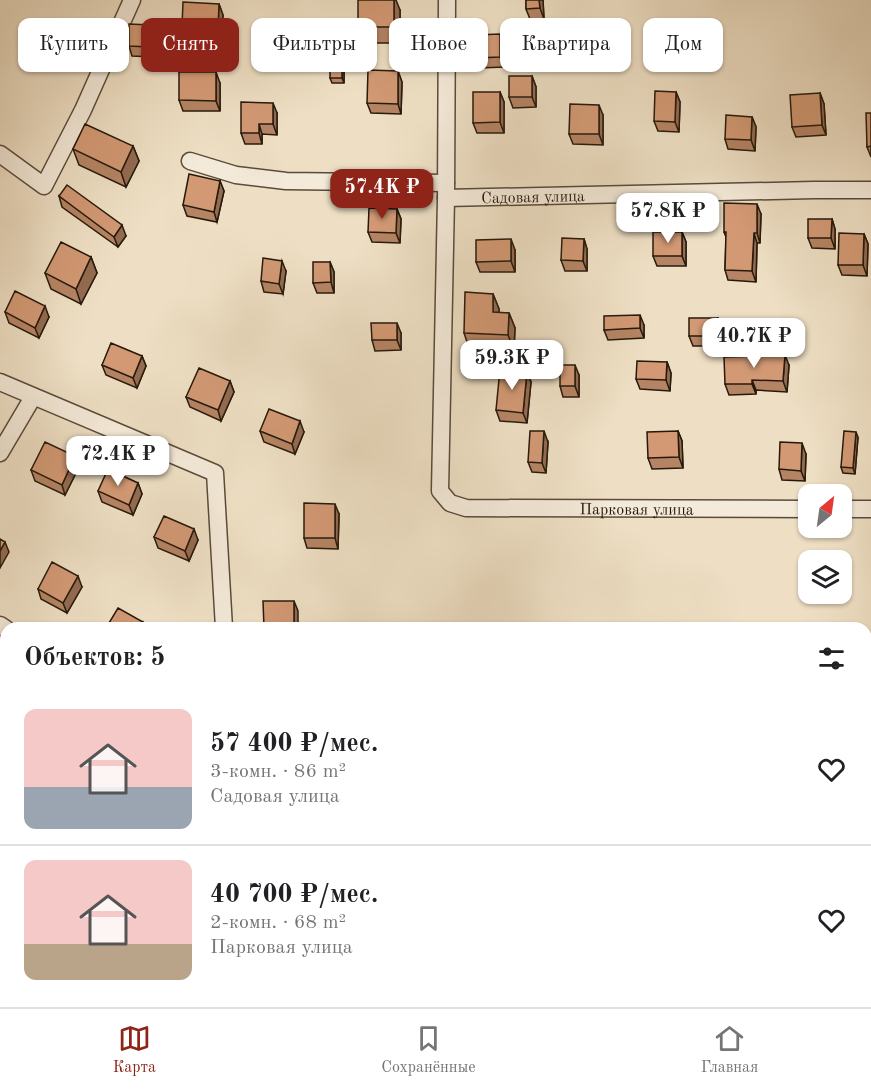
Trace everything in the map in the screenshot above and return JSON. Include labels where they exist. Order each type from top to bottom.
[{"type":"street","points":[[0,154],[44,186],[83,110],[132,0]]},
{"type":"street","points":[[446,190],[447,0]]},
{"type":"street","name":"Садовая улица","points":[[190,161],[236,176],[446,190],[871,190]]},
{"type":"street","name":"Парковая улица","points":[[446,190],[441,491],[450,503],[466,508],[798,508]]},
{"type":"street","points":[[0,382],[215,473],[224,622]]},
{"type":"street","points":[[0,453],[33,397]]},
{"type":"street","points":[[852,508],[871,508]]},
{"type":"building","points":[[358,0],[394,0],[394,18],[389,18],[389,27],[377,27],[377,18],[358,18]]},
{"type":"building","points":[[526,0],[539,0],[540,8],[526,9]]},
{"type":"building","points":[[183,2],[219,4],[218,18],[182,18]]},
{"type":"building","points":[[129,24],[141,25],[141,47],[129,46]]},
{"type":"building","points":[[488,34],[500,34],[500,57],[488,58]]},
{"type":"building","points":[[179,72],[216,72],[216,101],[179,100]]},
{"type":"building","points":[[330,72],[342,72],[342,78],[330,78]]},
{"type":"building","points":[[368,72],[398,72],[398,104],[367,103]]},
{"type":"building","points":[[509,76],[532,76],[532,97],[509,97]]},
{"type":"building","points":[[655,91],[676,92],[675,122],[654,121]]},
{"type":"building","points":[[473,92],[500,92],[500,122],[473,123]]},
{"type":"building","points":[[820,93],[822,125],[792,127],[790,95]]},
{"type":"building","points":[[241,102],[273,103],[273,124],[259,124],[259,133],[241,133]]},
{"type":"building","points":[[570,104],[599,105],[599,134],[569,134]]},
{"type":"building","points":[[866,113],[871,113],[871,146],[867,147]]},
{"type":"building","points":[[726,115],[752,117],[751,140],[725,139]]},
{"type":"building","points":[[85,124],[133,146],[121,172],[73,149]]},
{"type":"building","points":[[189,174],[220,181],[214,212],[183,205]]},
{"type":"building","points":[[67,185],[122,225],[114,237],[59,196]]},
{"type":"building","points":[[724,203],[757,204],[757,233],[754,233],[752,271],[725,270]]},
{"type":"building","points":[[369,208],[397,209],[396,233],[368,232]]},
{"type":"building","points":[[808,219],[832,219],[831,238],[808,238]]},
{"type":"building","points":[[653,232],[682,232],[682,256],[653,256]]},
{"type":"building","points":[[839,233],[864,234],[863,265],[838,265]]},
{"type":"building","points":[[562,238],[584,239],[583,261],[561,260]]},
{"type":"building","points":[[511,239],[511,261],[476,262],[476,240]]},
{"type":"building","points":[[61,242],[91,257],[76,289],[45,273]]},
{"type":"building","points":[[263,258],[282,261],[279,284],[261,281]]},
{"type":"building","points":[[313,262],[330,262],[331,282],[313,283]]},
{"type":"building","points":[[15,291],[45,306],[35,328],[5,312]]},
{"type":"building","points":[[465,292],[493,294],[493,312],[509,313],[508,335],[464,333]]},
{"type":"building","points":[[640,315],[640,328],[604,330],[604,316]]},
{"type":"building","points":[[689,318],[718,318],[718,336],[689,336]]},
{"type":"building","points":[[371,323],[397,323],[397,340],[372,340]]},
{"type":"building","points":[[111,343],[142,356],[133,378],[102,365]]},
{"type":"building","points":[[765,354],[785,355],[783,381],[752,380],[752,384],[725,384],[724,357],[765,356]]},
{"type":"building","points":[[637,361],[667,362],[666,380],[636,379]]},
{"type":"building","points":[[560,365],[575,365],[575,386],[560,386]]},
{"type":"building","points":[[199,368],[230,381],[218,410],[186,397]]},
{"type":"building","points":[[500,369],[527,372],[523,413],[496,410]]},
{"type":"building","points":[[269,409],[300,421],[292,444],[260,431]]},
{"type":"building","points":[[530,431],[544,431],[542,463],[528,462]]},
{"type":"building","points":[[678,431],[679,457],[648,458],[647,432]]},
{"type":"building","points":[[844,431],[856,432],[853,468],[841,467]]},
{"type":"building","points":[[45,442],[75,456],[62,485],[31,470]]},
{"type":"building","points":[[780,442],[802,443],[801,471],[779,469]]},
{"type":"building","points":[[108,469],[138,483],[129,505],[98,491]]},
{"type":"building","points":[[304,503],[335,504],[335,538],[304,538]]},
{"type":"building","points":[[164,516],[194,529],[185,551],[154,537]]},
{"type":"building","points":[[0,539],[5,542],[0,551]]},
{"type":"building","points":[[52,562],[78,576],[63,603],[38,589]]},
{"type":"building","points":[[263,601],[294,601],[294,622],[264,622]]},
{"type":"building","points":[[118,608],[143,622],[110,622]]}]
